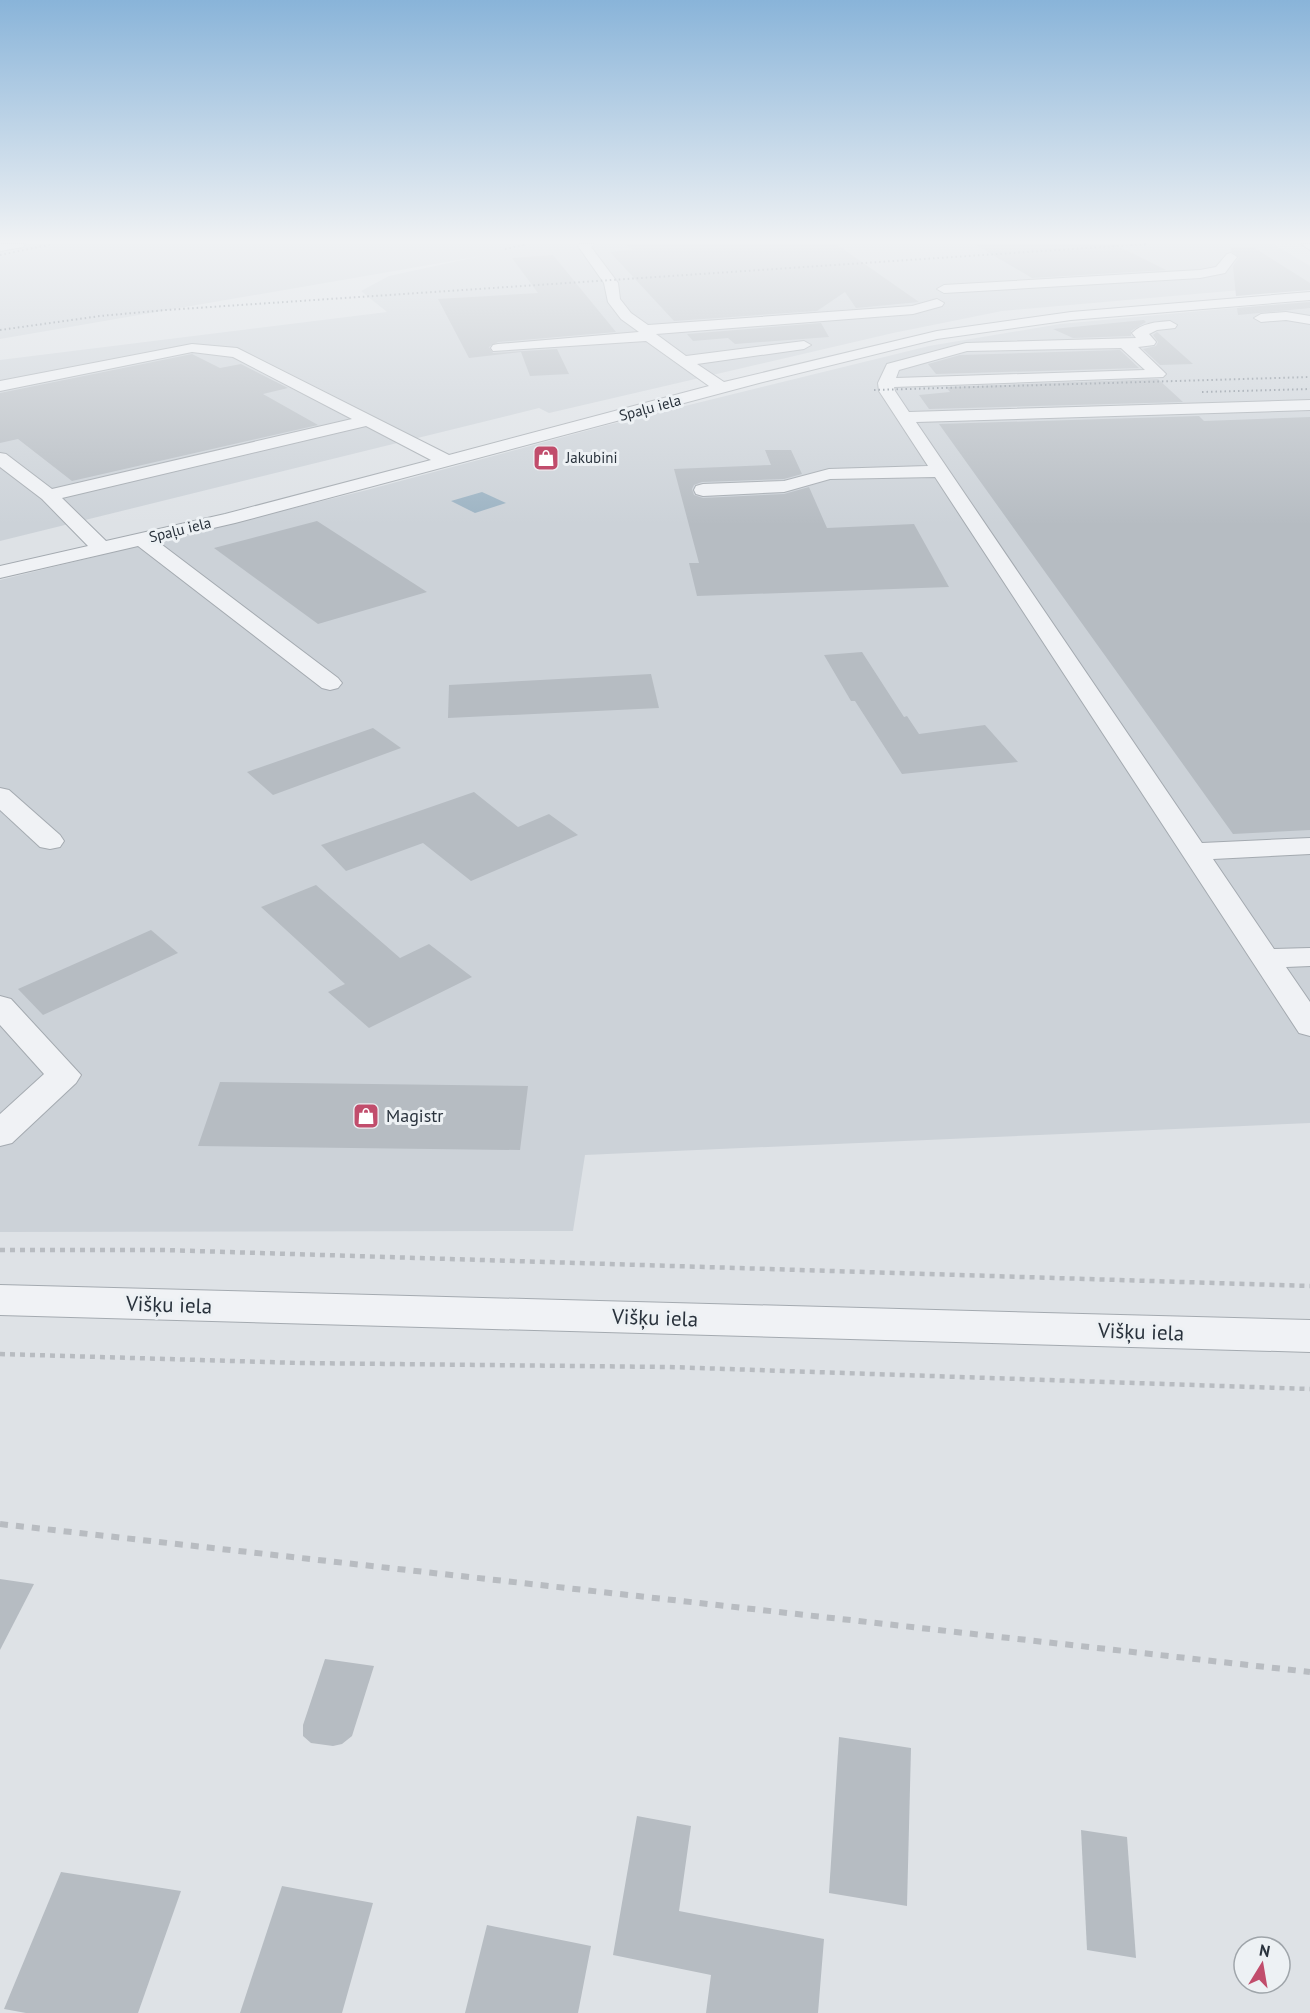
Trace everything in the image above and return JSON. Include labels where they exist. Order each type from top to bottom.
[{"type":"street","points":[[498,348],[599,338]]},
{"type":"street","points":[[654,338],[682,361],[723,389]]},
{"type":"street","name":"Spaļu iela","points":[[0,572],[142,539],[874,348],[923,338]]},
{"type":"street","points":[[1144,338],[1149,342],[966,347],[892,367],[886,383],[887,391],[1310,1026]]},
{"type":"street","points":[[886,383],[1158,374],[1125,343]]},
{"type":"street","points":[[682,361],[804,345]]},
{"type":"street","points":[[0,386],[192,348],[237,353],[447,461]]},
{"type":"street","points":[[904,417],[1310,405]]},
{"type":"street","points":[[49,495],[369,420]]},
{"type":"street","points":[[0,458],[49,495],[102,549]]},
{"type":"street","points":[[703,490],[784,486],[829,474],[941,471]]},
{"type":"street","points":[[142,539],[330,683]]},
{"type":"street","points":[[0,796],[50,841]]},
{"type":"street","points":[[1194,852],[1310,846]]},
{"type":"street","points":[[1266,959],[1310,957]]},
{"type":"street","points":[[0,1006],[64,1075],[0,1134]]},
{"type":"street","name":"Višķu iela","points":[[0,1300],[1310,1336]]},
{"type":"path","points":[[0,1250],[164,1250],[1310,1287]]},
{"type":"path","points":[[0,1354],[299,1364],[669,1367],[1310,1389]]},
{"type":"path","points":[[0,1524],[1310,1672]]},
{"type":"shaded area","points":[[178,338],[872,338],[549,413],[539,408],[0,541],[0,360]]},
{"type":"shaded area","points":[[977,338],[1310,338],[1310,1123],[585,1155],[573,1231],[0,1232],[0,580],[367,490],[604,426],[929,346]]},
{"type":"water","points":[[482,492],[506,503],[475,513],[451,501]]},
{"type":"building","points":[[458,338],[546,338],[498,342],[489,347],[493,353],[557,349],[569,374],[530,376],[521,352],[469,358]]},
{"type":"building","points":[[690,338],[816,338],[735,344],[728,338],[693,341]]},
{"type":"building","points":[[1155,338],[1164,338],[1193,364],[1160,365],[1143,349],[1156,346],[1158,342]]},
{"type":"building","points":[[1120,350],[1139,368],[936,374],[928,364],[960,355]]},
{"type":"building","points":[[192,354],[220,368],[241,364],[288,388],[263,394],[318,425],[72,481],[18,439],[0,443],[0,393]]},
{"type":"building","points":[[1158,379],[1183,402],[929,409],[919,395],[950,392],[946,387]]},
{"type":"building","points":[[1199,416],[1204,421],[1310,417],[1310,830],[1233,834],[939,424]]},
{"type":"building","points":[[765,450],[791,450],[802,474],[784,479],[702,482],[694,485],[692,489],[694,495],[703,498],[784,494],[809,487],[827,528],[914,524],[949,587],[697,596],[689,563],[699,563],[674,469],[771,465]]},
{"type":"building","points":[[317,521],[427,592],[318,624],[214,548]]},
{"type":"building","points":[[862,652],[904,717],[907,716],[919,734],[985,725],[1018,762],[902,774],[855,701],[851,701],[824,655]]},
{"type":"building","points":[[651,674],[659,708],[448,718],[449,685]]},
{"type":"building","points":[[373,728],[401,748],[273,795],[247,772]]},
{"type":"building","points":[[474,792],[518,827],[549,814],[578,835],[471,881],[423,843],[346,871],[321,845]]},
{"type":"building","points":[[316,885],[400,958],[429,944],[472,977],[369,1028],[328,992],[345,984],[261,907]]},
{"type":"building","points":[[151,930],[178,953],[43,1015],[18,989]]},
{"type":"building","name":"Magistr","points":[[220,1082],[528,1086],[520,1150],[198,1146]]},
{"type":"building","points":[[0,1579],[34,1584],[0,1650]]},
{"type":"building","points":[[325,1659],[374,1666],[352,1736],[342,1744],[333,1746],[311,1743],[303,1736],[303,1725]]},
{"type":"building","points":[[839,1737],[911,1748],[907,1906],[829,1893]]},
{"type":"building","points":[[637,1816],[691,1826],[679,1911],[824,1939],[818,2013],[706,2013],[711,1975],[613,1955]]},
{"type":"building","points":[[1081,1830],[1127,1837],[1136,1958],[1087,1950]]},
{"type":"building","points":[[61,1872],[181,1891],[138,2013],[26,2013],[4,2009]]},
{"type":"building","points":[[282,1886],[373,1903],[342,2013],[240,2013]]},
{"type":"building","points":[[487,1925],[591,1946],[578,2013],[465,2013]]},
{"type":"railway","points":[[874,390],[1310,377]]},
{"type":"railway","points":[[1202,392],[1310,389]]},
{"type":"place","name":"Jakubini","points":[[546,458]]},
{"type":"place","name":"Magistr","points":[[366,1116]]}]
